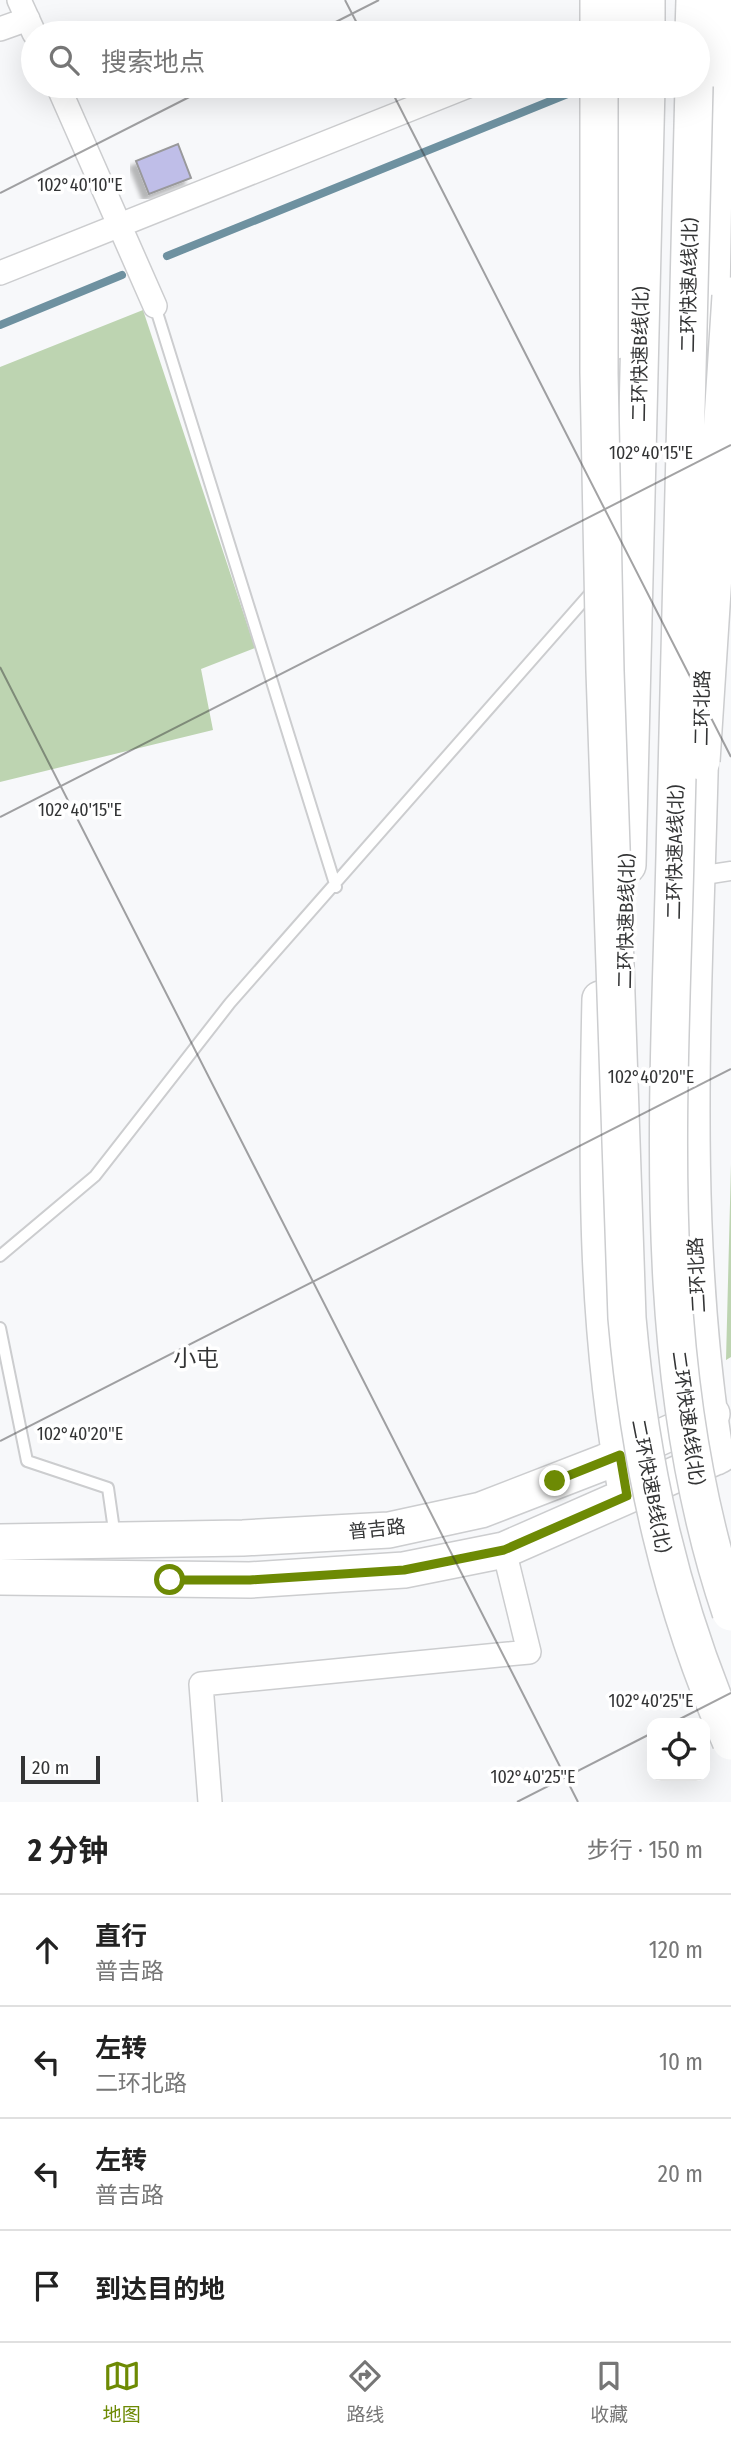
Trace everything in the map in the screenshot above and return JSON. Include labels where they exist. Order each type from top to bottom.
[{"type":"highway","points":[[694,21],[695,0]]},
{"type":"highway","points":[[599,98],[603,560],[622,1206]]},
{"type":"highway","name":"二环快速B线(北)","points":[[646,98],[622,1083],[622,1206],[632,1371],[655,1517],[691,1643],[731,1741]]},
{"type":"highway","name":"二环快速A线(北)","points":[[694,98],[671,1030],[670,1205],[675,1315],[687,1427],[702,1507],[731,1612]]},
{"type":"highway","points":[[670,1205],[731,296]]},
{"type":"main road","name":"二环北路","points":[[717,0],[714,874],[694,1205],[699,1313],[720,1411],[723,1453]]},
{"type":"main road","points":[[622,98],[598,1158],[604,1320],[627,1496]]},
{"type":"main road","name":"普吉路","points":[[0,1542],[116,1542],[389,1530],[481,1510],[620,1455],[720,1411]]},
{"type":"main road","points":[[0,1577],[250,1580],[404,1570],[504,1550],[723,1453]]},
{"type":"street","points":[[0,29],[27,17]]},
{"type":"street","points":[[64,98],[121,223],[155,306]]},
{"type":"street","points":[[0,273],[438,98]]},
{"type":"street","points":[[210,1802],[201,1684],[529,1652],[504,1550]]},
{"type":"lane","points":[[155,306],[336,887]]},
{"type":"lane","points":[[0,1256],[95,1176],[230,1003],[336,887],[592,591],[610,577]]},
{"type":"lane","points":[[0,1328],[27,1461],[108,1488],[116,1542]]},
{"type":"green space","points":[[143,310],[255,648],[201,669],[213,730],[0,782],[0,367]]},
{"type":"green space","points":[[731,1164],[731,1357],[726,1360]]},
{"type":"building","points":[[178,144],[191,178],[149,194],[136,161]]},
{"type":"waterway","points":[[167,256],[558,98]]},
{"type":"waterway","points":[[0,325],[122,275]]},
{"type":"district","name":"小屯","points":[[196,1358]]},
{"type":"route","points":[[170,1580],[250,1580],[404,1570],[504,1550],[627,1496],[620,1455],[555,1481]]}]
